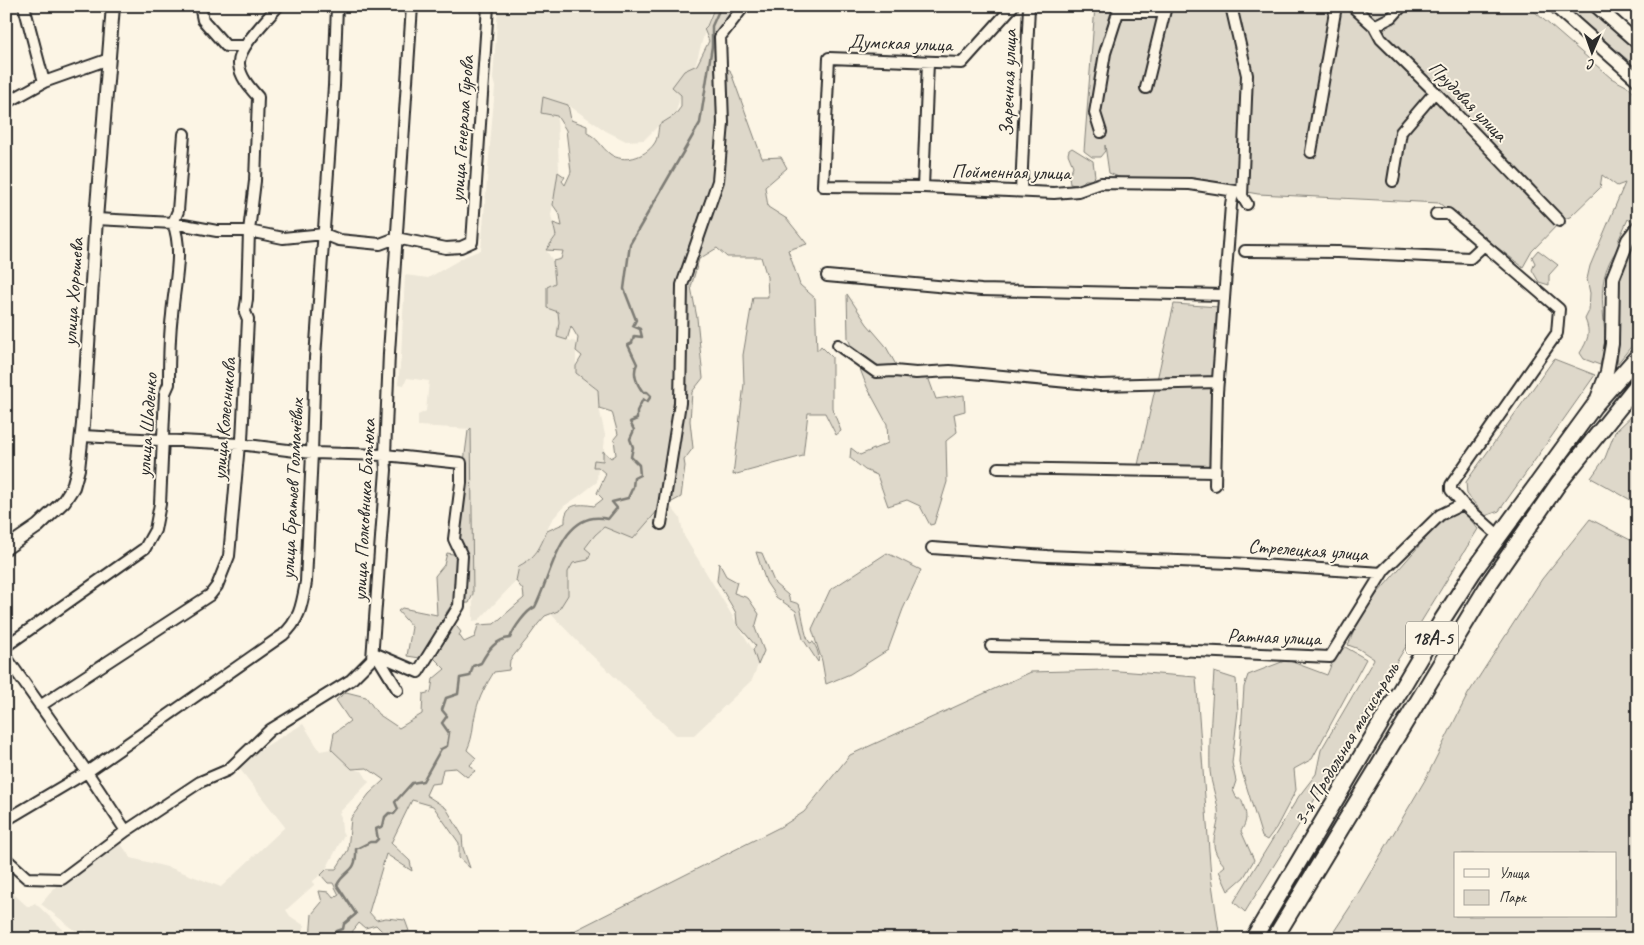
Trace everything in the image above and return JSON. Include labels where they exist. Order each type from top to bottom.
[{"type":"highway","name":"3-я Продольная магистраль","points":[[1253,939],[1442,620],[1499,536],[1594,406],[1638,356]]},
{"type":"highway","name":"3-я Продольная магистраль","points":[[1274,939],[1489,584],[1558,484],[1612,414],[1638,384]]},
{"type":"main road","name":"улица Хорошева","points":[[6,548],[38,526],[64,501],[73,487],[78,469],[82,436],[96,219],[113,6]]},
{"type":"main road","points":[[1555,6],[1638,80]]},
{"type":"main road","points":[[1596,6],[1638,43]]},
{"type":"main road","points":[[1621,66],[1638,89]]},
{"type":"main road","points":[[1594,406],[1607,372],[1612,344],[1613,278],[1628,240],[1638,227]]},
{"type":"main road","points":[[1612,414],[1638,400]]},
{"type":"street","points":[[24,6],[44,82]]},
{"type":"street","name":"улица Колесникова","points":[[40,706],[210,595],[217,586],[229,556],[239,444],[242,440],[247,372],[248,319],[245,312],[249,231],[255,181],[258,97],[245,82],[239,63],[203,20],[200,6]]},
{"type":"street","points":[[239,63],[245,46],[278,6]]},
{"type":"street","name":"улица Братьев Толмачёвых","points":[[6,820],[87,772],[294,626],[302,603],[306,582],[315,358],[334,86],[337,6]]},
{"type":"street","name":"улица Полковника Батюка","points":[[374,656],[386,470],[389,353],[412,6]]},
{"type":"street","name":"улица Генерала Гурова","points":[[396,238],[446,248],[461,247],[472,242],[488,6]]},
{"type":"street","points":[[661,524],[680,403],[682,284],[718,181],[723,123],[720,37],[744,6]]},
{"type":"street","name":"Думская улица","points":[[823,186],[829,58],[962,63],[1013,6]]},
{"type":"street","name":"Заречная улица","points":[[1021,191],[1029,6]]},
{"type":"street","points":[[1215,485],[1218,382],[1231,205],[1238,192],[1247,75],[1231,6]]},
{"type":"street","points":[[1311,152],[1336,6]]},
{"type":"street","name":"Прудовая улица","points":[[1352,6],[1374,26],[1380,39],[1435,92],[1559,221]]},
{"type":"street","points":[[1374,26],[1392,17],[1402,6]]},
{"type":"street","points":[[1101,132],[1095,113],[1105,53],[1119,9],[1165,9],[1146,88]]},
{"type":"street","points":[[226,46],[245,46]]},
{"type":"street","points":[[6,103],[44,82],[108,59]]},
{"type":"street","points":[[923,187],[928,62]]},
{"type":"street","points":[[1393,181],[1401,132],[1435,92]]},
{"type":"street","name":"улица Шаденко","points":[[6,646],[145,548],[155,530],[160,504],[165,393],[169,384],[172,315],[175,293],[178,236],[173,223],[178,211],[184,134]]},
{"type":"street","name":"Пойменная улица","points":[[823,186],[923,187],[1054,193],[1078,192],[1101,183],[1190,184],[1238,192]]},
{"type":"street","points":[[1238,192],[1247,204]]},
{"type":"street","points":[[1436,214],[1448,214],[1559,310],[1557,333],[1451,485],[1451,490],[1463,504],[1499,536]]},
{"type":"street","points":[[96,219],[173,223],[217,231],[249,231],[283,238],[324,234],[339,240],[380,244],[396,238]]},
{"type":"street","points":[[1245,251],[1338,252],[1470,258],[1484,245]]},
{"type":"street","points":[[828,276],[981,290],[1224,295]]},
{"type":"street","points":[[838,345],[876,372],[916,373],[950,371],[1100,384],[1218,382]]},
{"type":"street","points":[[82,436],[239,444],[312,453],[385,455],[461,463],[461,483],[454,539],[462,556],[459,606],[418,672],[374,656]]},
{"type":"street","points":[[998,468],[1215,472]]},
{"type":"street","points":[[1382,573],[1440,515],[1463,504]]},
{"type":"street","name":"Стрелецкая улица","points":[[932,548],[1047,556],[1231,563],[1382,573]]},
{"type":"street","name":"Ратная улица","points":[[991,646],[1330,657],[1382,573]]},
{"type":"street","points":[[374,656],[398,690]]},
{"type":"street","points":[[6,859],[27,878],[62,879],[126,831],[200,782],[228,770],[270,730],[351,680],[374,656]]},
{"type":"street","points":[[6,657],[126,831]]},
{"type":"shaded area","points":[[498,6],[712,6],[696,63],[680,98],[675,115],[659,125],[644,140],[626,141],[606,131],[568,105],[543,97],[541,113],[557,116],[559,170],[551,215],[556,236],[546,250],[553,261],[559,322],[557,337],[576,342],[576,373],[598,390],[598,403],[605,435],[603,461],[594,460],[598,467],[597,482],[564,506],[551,521],[539,550],[532,558],[519,566],[516,581],[479,620],[473,621],[471,429],[418,426],[418,415],[426,411],[429,381],[407,378],[404,385],[398,384],[405,275],[428,278],[466,256],[481,250],[495,87],[493,79]]},
{"type":"shaded area","points":[[672,508],[680,518],[684,536],[753,650],[758,665],[752,680],[694,735],[676,735],[583,647],[546,609],[573,563],[595,535],[604,527],[659,509]]},
{"type":"shaded area","points":[[303,724],[320,751],[331,749],[352,769],[362,771],[369,782],[339,813],[344,835],[325,871],[313,881],[314,885],[286,910],[290,916],[305,926],[296,939],[98,939],[86,930],[81,935],[41,904],[57,885],[121,844],[131,858],[171,868],[221,887],[285,827],[236,764]]},
{"type":"shaded area","points":[[6,887],[28,907],[35,903],[71,937],[70,939],[6,939]]},
{"type":"green space","points":[[715,6],[734,6],[719,30],[717,66],[730,70],[762,158],[781,157],[787,168],[765,187],[768,207],[787,219],[807,244],[788,250],[800,285],[815,298],[817,351],[821,346],[832,357],[832,408],[841,431],[836,435],[825,413],[808,413],[803,456],[733,475],[744,384],[743,355],[753,297],[768,297],[767,277],[761,257],[727,257],[717,248],[699,259],[691,287],[697,318],[703,378],[692,392],[690,421],[693,448],[684,460],[681,497],[659,509],[633,539],[604,527],[595,535],[585,548],[591,553],[588,560],[573,563],[568,572],[568,595],[558,611],[545,616],[538,624],[510,660],[509,670],[494,672],[488,682],[477,706],[471,740],[467,750],[476,758],[470,765],[475,771],[467,777],[456,768],[443,769],[440,783],[431,784],[426,795],[446,808],[462,835],[463,848],[470,868],[459,858],[459,843],[433,806],[412,800],[391,843],[410,861],[412,871],[386,854],[369,912],[376,920],[386,918],[405,920],[409,931],[393,939],[388,931],[383,932],[376,925],[365,928],[359,923],[352,932],[359,939],[310,939],[312,914],[322,902],[319,891],[329,892],[334,898],[339,895],[333,883],[328,883],[321,875],[327,869],[336,869],[348,850],[351,818],[369,794],[384,780],[367,768],[352,769],[331,749],[334,733],[350,721],[336,700],[346,692],[366,697],[378,714],[399,728],[422,714],[423,694],[431,692],[433,679],[445,669],[427,651],[420,658],[407,656],[412,627],[398,611],[402,608],[437,615],[435,576],[444,565],[447,553],[459,555],[454,539],[468,431],[471,428],[473,594],[469,603],[452,604],[446,613],[461,632],[459,635],[464,642],[475,637],[478,625],[494,624],[524,598],[523,590],[516,581],[519,566],[537,552],[547,531],[565,523],[565,517],[570,508],[578,505],[594,506],[603,499],[597,493],[606,474],[598,467],[593,467],[594,460],[603,461],[603,451],[611,458],[616,455],[614,439],[618,434],[612,412],[599,408],[598,390],[576,373],[576,366],[582,356],[576,351],[578,338],[571,326],[567,340],[557,337],[558,312],[547,308],[547,287],[555,283],[553,261],[561,259],[563,251],[546,250],[556,236],[553,223],[562,226],[560,215],[553,205],[558,172],[565,177],[562,181],[565,185],[571,172],[566,130],[557,116],[541,113],[543,97],[568,105],[571,120],[587,126],[587,133],[594,137],[610,154],[628,159],[640,156],[650,149],[655,142],[659,125],[675,115],[681,107],[681,95],[672,87],[684,71],[697,65],[709,41],[704,29]]},
{"type":"green space","points":[[1095,6],[1528,6],[1611,78],[1630,88],[1638,99],[1638,216],[1633,223],[1628,219],[1618,241],[1619,247],[1609,262],[1604,278],[1602,292],[1605,336],[1600,365],[1584,359],[1580,353],[1587,340],[1588,332],[1585,319],[1589,311],[1590,293],[1587,279],[1590,266],[1625,183],[1617,186],[1602,175],[1600,188],[1570,217],[1563,219],[1532,251],[1523,267],[1439,203],[1258,194],[1179,180],[1126,180],[1109,173],[1105,145],[1105,151],[1100,157],[1092,157],[1084,151]]},
{"type":"green space","points":[[1566,6],[1586,6],[1638,52],[1638,69]]},
{"type":"green space","points":[[1072,148],[1093,161],[1095,176],[1091,180],[1085,180],[1080,186],[1070,184],[1069,176],[1073,166],[1068,154]]},
{"type":"green space","points":[[1638,237],[1634,256],[1638,273],[1638,338],[1617,364],[1619,275],[1631,247]]},
{"type":"green space","points":[[1538,250],[1558,265],[1549,275],[1549,285],[1539,282],[1532,270],[1535,263],[1532,257]]},
{"type":"green space","points":[[847,294],[867,324],[885,345],[900,372],[928,377],[936,399],[964,395],[965,411],[954,414],[957,432],[946,441],[947,482],[934,524],[930,525],[920,506],[907,500],[888,506],[877,475],[865,470],[850,458],[851,448],[860,455],[888,443],[887,424],[867,387],[848,338]]},
{"type":"green space","points":[[1174,304],[1219,307],[1210,468],[1138,465]]},
{"type":"green space","points":[[1554,359],[1595,375],[1499,511],[1485,516],[1467,494],[1466,482]]},
{"type":"green space","points":[[1638,410],[1638,504],[1591,478],[1605,458],[1615,432]]},
{"type":"green space","points":[[1457,512],[1464,512],[1478,529],[1245,912],[1234,902],[1299,796],[1316,774],[1321,750],[1374,659],[1359,649],[1348,645],[1363,610],[1441,521]]},
{"type":"green space","points":[[1590,519],[1638,544],[1638,939],[1329,939],[1425,780],[1468,694],[1542,579]]},
{"type":"green space","points":[[756,552],[762,553],[775,584],[788,595],[790,601],[799,604],[808,639],[810,643],[813,642],[818,652],[818,662],[803,639],[796,611],[776,597],[766,582]]},
{"type":"green space","points":[[887,553],[921,570],[903,609],[888,650],[850,674],[826,684],[822,661],[812,629],[830,590]]},
{"type":"green space","points":[[719,563],[726,576],[737,582],[734,593],[748,598],[759,614],[755,628],[764,651],[758,665],[753,650],[756,646],[737,624],[736,613],[717,581]]},
{"type":"green space","points":[[1340,644],[1366,659],[1312,759],[1294,769],[1296,790],[1276,828],[1267,840],[1262,837],[1239,762],[1244,687],[1248,675],[1287,660],[1327,675]]},
{"type":"green space","points":[[1106,670],[1196,677],[1211,877],[1220,939],[558,939],[784,825],[804,812],[850,755],[1031,672]]},
{"type":"green space","points":[[1214,672],[1236,679],[1238,711],[1232,763],[1236,781],[1233,790],[1237,799],[1241,799],[1244,808],[1246,819],[1241,831],[1254,860],[1244,877],[1228,891],[1219,871],[1225,866],[1215,850],[1214,844],[1218,809],[1211,781],[1210,734]]},
{"type":"waterway","points":[[335,939],[334,936],[337,931],[343,929],[344,924],[356,914],[337,885],[353,867],[356,849],[378,839],[376,829],[383,826],[385,817],[389,813],[394,814],[398,809],[395,802],[412,783],[423,781],[441,749],[447,746],[449,733],[442,723],[447,716],[442,710],[446,698],[458,694],[460,678],[470,676],[473,666],[481,663],[497,643],[510,638],[521,620],[535,607],[560,547],[568,534],[579,523],[592,518],[608,519],[617,508],[612,502],[628,498],[633,487],[634,478],[640,475],[639,465],[631,457],[633,447],[630,439],[634,430],[630,422],[637,419],[637,411],[643,399],[647,402],[651,396],[647,392],[643,392],[637,382],[635,375],[637,364],[628,345],[632,343],[634,336],[642,337],[640,329],[633,326],[636,320],[624,289],[630,244],[700,123],[712,46],[712,26],[721,6]]}]
